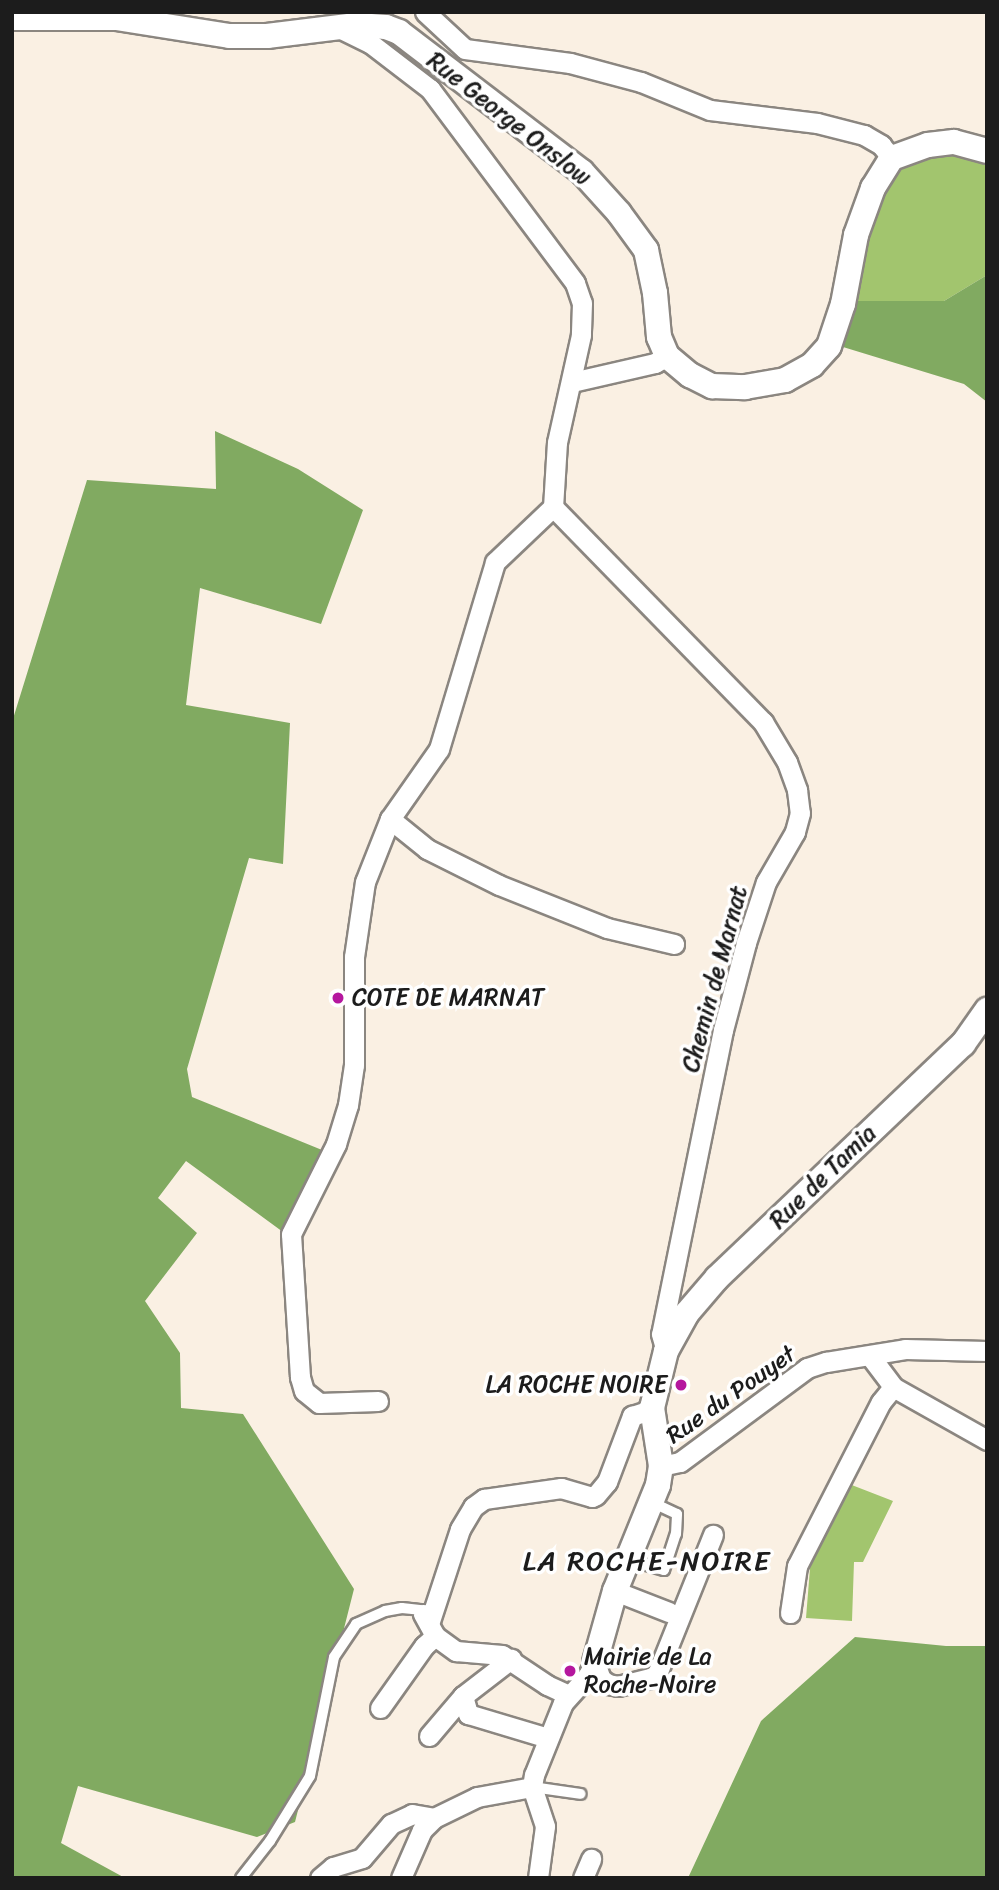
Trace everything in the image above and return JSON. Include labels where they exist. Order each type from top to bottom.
[{"type":"street","points":[[425,12],[465,49],[570,63],[641,82],[710,110],[817,123],[864,135],[881,145],[892,158]]},
{"type":"street","name":"Rue George Onslow","points":[[12,18],[116,18],[230,36],[267,36],[351,21],[399,32],[582,172],[619,213],[646,250],[655,293],[659,337],[667,356]]},
{"type":"street","points":[[351,21],[370,43],[430,89],[575,283],[582,303],[581,335],[557,442],[553,507],[495,562],[439,749],[390,818],[365,882],[357,920],[354,1065],[348,1105],[336,1144],[291,1234],[300,1377],[304,1391],[319,1403],[378,1401]]},
{"type":"street","points":[[572,382],[655,363],[667,356],[690,374],[712,386],[746,387],[785,380],[812,365],[829,346],[843,304],[856,235],[873,188],[892,158],[928,145],[954,142],[987,151]]},
{"type":"street","name":"Chemin de Marnat","points":[[553,507],[763,722],[787,762],[797,790],[800,813],[795,832],[766,882],[746,943],[723,1030],[661,1334],[666,1351]]},
{"type":"street","points":[[390,818],[427,849],[499,885],[607,928],[674,944]]},
{"type":"street","name":"Rue de Tamia","points":[[653,1415],[666,1351],[687,1313],[717,1278],[962,1044],[987,1010]]},
{"type":"street","name":"Rue du Pouyet","points":[[661,1466],[680,1462],[780,1385],[807,1368],[826,1362],[905,1349],[987,1351]]},
{"type":"street","points":[[870,1356],[893,1387],[987,1440]]},
{"type":"street","points":[[790,1613],[797,1566],[881,1402],[893,1387]]},
{"type":"street","points":[[380,1708],[424,1646],[428,1623],[460,1529],[473,1507],[484,1499],[561,1488],[592,1497],[596,1495],[607,1482],[632,1416],[647,1411],[653,1415],[661,1466],[651,1502],[615,1591],[595,1662],[588,1675],[568,1695],[548,1738],[532,1787],[545,1826],[538,1878]]},
{"type":"street","points":[[595,1662],[601,1679],[618,1686],[657,1674],[713,1535]]},
{"type":"street","points":[[615,1591],[669,1612]]},
{"type":"street","points":[[428,1623],[462,1654],[494,1653],[511,1659],[547,1685],[568,1695]]},
{"type":"street","points":[[429,1735],[463,1696],[511,1659]]},
{"type":"street","points":[[463,1696],[468,1714],[548,1738]]},
{"type":"street","points":[[405,1877],[422,1830],[434,1818],[477,1797],[532,1787]]},
{"type":"street","points":[[320,1878],[333,1867],[362,1858],[391,1824],[412,1814],[434,1818]]},
{"type":"street","points":[[583,1878],[592,1859]]},
{"type":"lane","points":[[628,1560],[664,1570],[676,1534],[677,1514],[651,1502]]},
{"type":"lane","points":[[241,1878],[270,1841],[310,1776],[334,1657],[356,1625],[385,1611],[402,1608],[428,1623]]},
{"type":"lane","points":[[532,1787],[581,1794]]},
{"type":"green space","points":[[953,151],[987,166],[987,275],[944,301],[853,301],[874,203],[895,167],[924,156]]},
{"type":"green space","points":[[987,275],[987,402],[964,384],[843,347],[853,301],[944,301]]},
{"type":"green space","points":[[215,431],[298,469],[363,510],[321,624],[200,588],[186,705],[290,723],[283,864],[249,858],[187,1069],[192,1097],[322,1150],[283,1232],[186,1161],[158,1198],[197,1233],[145,1301],[180,1353],[181,1408],[243,1414],[354,1589],[295,1822],[257,1837],[78,1786],[61,1843],[125,1878],[12,1878],[12,722],[87,480],[216,489]]},
{"type":"green space","points":[[844,1482],[893,1501],[863,1562],[854,1562],[852,1621],[806,1618],[811,1556]]},
{"type":"green space","points":[[855,1637],[946,1646],[987,1646],[987,1878],[688,1878],[761,1721]]},
{"type":"place","name":"COTE DE MARNAT","points":[[338,998]]},
{"type":"place","name":"LA ROCHE NOIRE","points":[[681,1385]]},
{"type":"place","name":"Mairie de La Roche-Noire","points":[[570,1671]]},
{"type":"district","name":"LA ROCHE-NOIRE","points":[[647,1561]]}]
